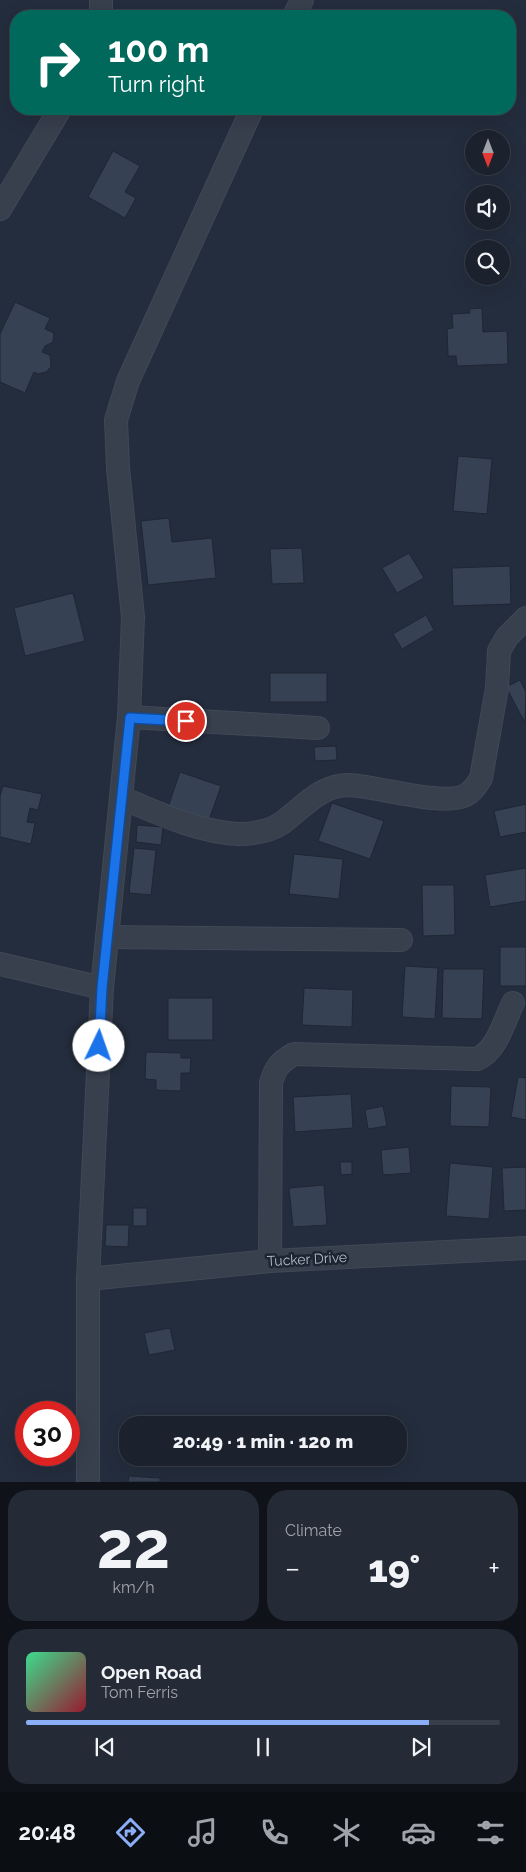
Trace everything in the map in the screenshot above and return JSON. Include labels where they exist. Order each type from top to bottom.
[{"type":"street","points":[[0,209],[56,115]]},
{"type":"street","points":[[88,1482],[88,1279],[102,988],[130,718],[133,616],[118,468],[116,420],[128,381],[249,115]]},
{"type":"street","points":[[122,798],[176,820],[237,834],[260,832],[281,824],[322,790],[334,787],[348,785],[400,794],[452,798],[466,795],[475,788],[481,778],[498,688],[499,650],[507,637],[526,618]]},
{"type":"street","points":[[130,718],[318,728]]},
{"type":"street","points":[[108,937],[401,940]]},
{"type":"street","points":[[0,964],[102,988]]},
{"type":"street","points":[[270,1261],[271,1083],[275,1070],[282,1061],[294,1054],[477,1058],[483,1056],[492,1048],[512,1003]]},
{"type":"street","name":"Tucker Drive","points":[[88,1279],[270,1261],[526,1248]]},
{"type":"building","points":[[113,151],[140,166],[125,192],[136,198],[125,218],[88,197]]},
{"type":"building","points":[[15,302],[50,318],[45,329],[54,333],[53,342],[45,346],[42,352],[50,355],[51,367],[46,372],[38,374],[34,372],[25,393],[0,382],[0,334]]},
{"type":"building","points":[[482,308],[483,332],[507,331],[508,364],[457,366],[456,356],[448,356],[447,329],[453,328],[452,314],[470,313],[469,309]]},
{"type":"building","points":[[458,456],[492,459],[487,514],[453,511]]},
{"type":"building","points":[[169,518],[172,542],[212,538],[216,578],[148,585],[141,521]]},
{"type":"building","points":[[302,548],[304,583],[272,584],[270,549]]},
{"type":"building","points":[[409,553],[424,578],[397,593],[382,568]]},
{"type":"building","points":[[510,566],[511,604],[453,606],[452,568]]},
{"type":"building","points":[[73,593],[85,641],[25,656],[14,608]]},
{"type":"building","points":[[426,615],[434,630],[402,649],[393,634]]},
{"type":"building","points":[[270,673],[327,673],[327,702],[270,702]]},
{"type":"building","points":[[520,680],[526,692],[525,723],[506,687]]},
{"type":"building","points":[[336,746],[337,760],[315,761],[314,747]]},
{"type":"building","points":[[180,772],[221,786],[208,823],[167,810]]},
{"type":"building","points":[[3,786],[42,794],[38,810],[30,808],[27,822],[35,823],[31,844],[0,837],[0,796]]},
{"type":"building","points":[[332,803],[384,821],[370,859],[318,841]]},
{"type":"building","points":[[526,804],[526,832],[500,837],[494,811]]},
{"type":"building","points":[[137,825],[163,827],[161,845],[136,842]]},
{"type":"building","points":[[134,848],[156,850],[151,895],[129,893]]},
{"type":"building","points":[[294,854],[343,859],[339,899],[289,894]]},
{"type":"building","points":[[526,868],[526,901],[490,907],[485,875]]},
{"type":"building","points":[[422,885],[454,885],[455,935],[423,936]]},
{"type":"building","points":[[500,947],[526,947],[526,986],[500,986]]},
{"type":"building","points":[[405,966],[438,968],[435,1019],[402,1017]]},
{"type":"building","points":[[443,969],[484,969],[482,1019],[442,1018]]},
{"type":"building","points":[[304,988],[353,990],[352,1027],[302,1025]]},
{"type":"building","points":[[168,998],[213,998],[213,1040],[168,1040]]},
{"type":"building","points":[[146,1052],[181,1053],[181,1058],[191,1058],[190,1073],[181,1073],[181,1091],[156,1090],[156,1080],[145,1079]]},
{"type":"building","points":[[518,1077],[526,1078],[526,1120],[511,1117]]},
{"type":"building","points":[[451,1086],[491,1087],[489,1127],[450,1126]]},
{"type":"building","points":[[351,1094],[353,1128],[295,1132],[293,1097]]},
{"type":"building","points":[[383,1106],[387,1126],[368,1129],[365,1110]]},
{"type":"building","points":[[409,1147],[411,1173],[383,1175],[381,1150]]},
{"type":"building","points":[[340,1162],[352,1162],[352,1174],[341,1175]]},
{"type":"building","points":[[450,1163],[493,1167],[489,1219],[446,1216]]},
{"type":"building","points":[[526,1167],[526,1210],[504,1211],[502,1168]]},
{"type":"building","points":[[324,1185],[327,1225],[293,1227],[289,1188]]},
{"type":"building","points":[[133,1208],[147,1208],[147,1226],[133,1226]]},
{"type":"building","points":[[106,1225],[129,1225],[128,1247],[105,1246]]},
{"type":"building","points":[[170,1328],[175,1350],[149,1355],[144,1333]]},
{"type":"building","points":[[129,1476],[160,1478],[160,1482],[128,1482]]},
{"type":"route","points":[[99,1046],[102,988],[130,718],[186,721]]}]
